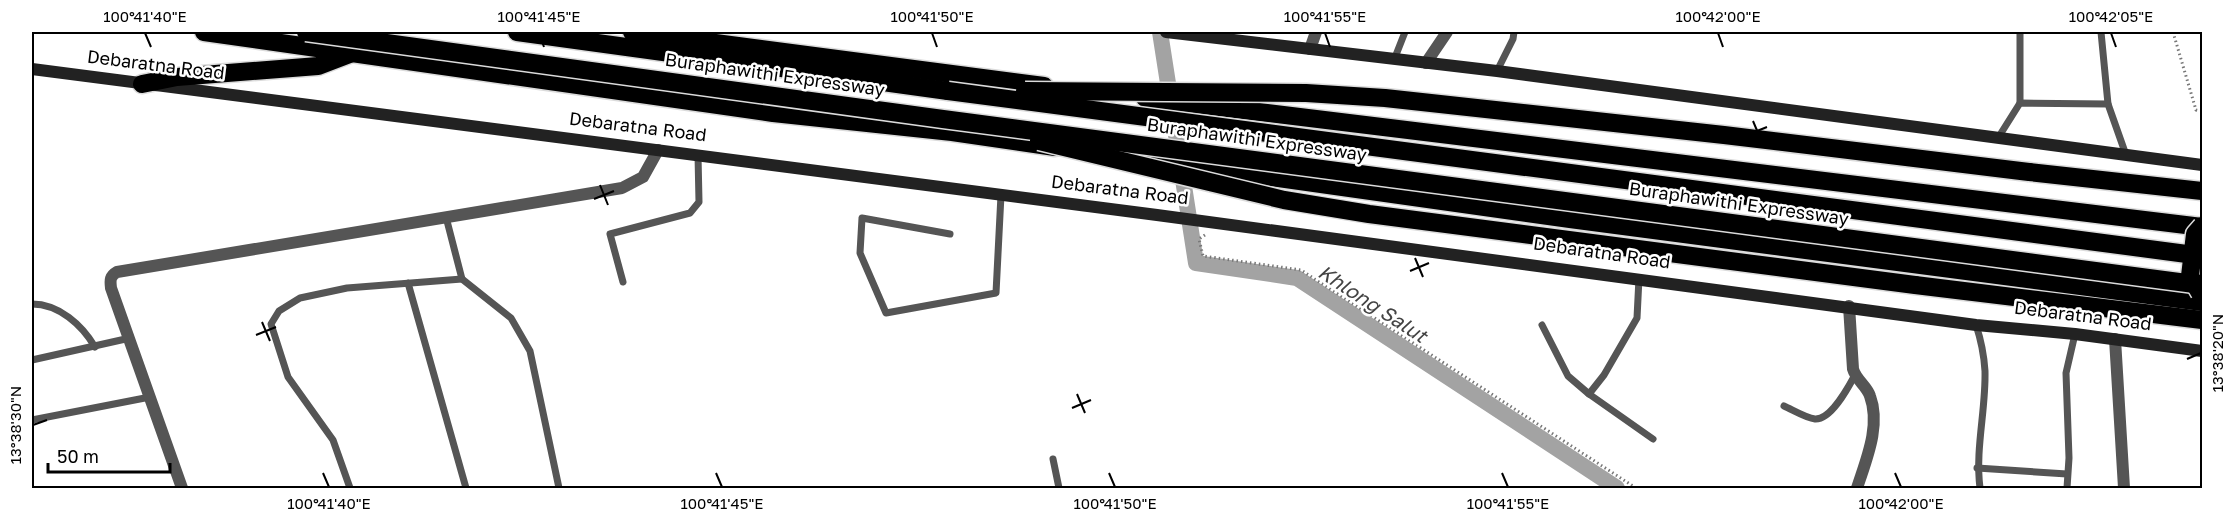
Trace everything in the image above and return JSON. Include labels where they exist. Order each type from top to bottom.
[{"type":"highway","name":"Debaratna Road","points":[[204,32],[773,112],[952,132],[1570,219],[2202,299]]},
{"type":"highway","name":"Buraphawithi Expressway","points":[[306,32],[2202,285]]},
{"type":"highway","name":"Buraphawithi Expressway","points":[[517,32],[2202,256]]},
{"type":"highway","points":[[632,32],[962,76],[2202,227]]},
{"type":"highway","points":[[142,84],[177,77],[318,66],[353,52]]},
{"type":"highway","points":[[948,91],[1306,93],[1385,98],[2202,191]]},
{"type":"highway","points":[[944,118],[1284,200],[1369,214],[2202,320]]},
{"type":"highway","points":[[2202,227],[2195,234],[2190,276],[2202,299]]},
{"type":"main road","points":[[1166,32],[1204,34],[1394,60],[1497,71],[2202,165]]},
{"type":"main road","name":"Debaratna Road","points":[[32,69],[1639,278],[1976,325],[2075,334],[2202,351]]},
{"type":"street","points":[[1310,49],[1316,32]]},
{"type":"street","points":[[1426,63],[1447,32]]},
{"type":"street","points":[[182,489],[111,288],[112,274],[622,188],[643,177],[658,150]]},
{"type":"street","points":[[1849,306],[1854,375],[1870,396],[1875,423],[1857,489]]},
{"type":"street","points":[[2115,339],[2124,489]]},
{"type":"lane","points":[[1394,60],[1405,32]]},
{"type":"lane","points":[[1497,71],[1513,39],[1514,32]]},
{"type":"lane","points":[[1998,138],[2020,103],[2020,32]]},
{"type":"lane","points":[[2101,32],[2108,104],[2126,155]]},
{"type":"lane","points":[[2020,103],[2108,104]]},
{"type":"lane","points":[[623,282],[610,234],[690,213],[699,202],[698,155]]},
{"type":"lane","points":[[950,234],[862,218],[860,253],[886,313],[996,293],[1001,195]]},
{"type":"lane","points":[[446,217],[462,279],[511,318],[530,351],[559,489]]},
{"type":"lane","points":[[1589,394],[1604,375],[1637,318],[1639,278]]},
{"type":"lane","points":[[350,489],[333,440],[288,377],[272,324],[279,311],[300,298],[347,288],[462,279]]},
{"type":"lane","points":[[408,284],[466,489]]},
{"type":"lane","points":[[32,304],[53,308],[71,319],[90,338],[95,347]]},
{"type":"lane","points":[[1542,325],[1568,376],[1653,440]]},
{"type":"lane","points":[[1976,325],[1982,346],[1985,372],[1977,468],[1980,489]]},
{"type":"lane","points":[[2067,489],[2066,373],[2075,334]]},
{"type":"lane","points":[[32,360],[130,338]]},
{"type":"lane","points":[[1784,406],[1814,419],[1822,417],[1833,409],[1848,389],[1854,375]]},
{"type":"lane","points":[[32,420],[150,396]]},
{"type":"lane","points":[[1053,459],[1059,489]]},
{"type":"lane","points":[[1977,468],[2067,474]]},
{"type":"path","points":[[2173,32],[2196,110],[2202,111]]},
{"type":"path","points":[[1224,224],[1199,239],[1203,256],[1301,270],[1636,489]]},
{"type":"waterway","name":"Khlong Salut","points":[[1160,32],[1196,263],[1297,278],[1617,488]]}]
